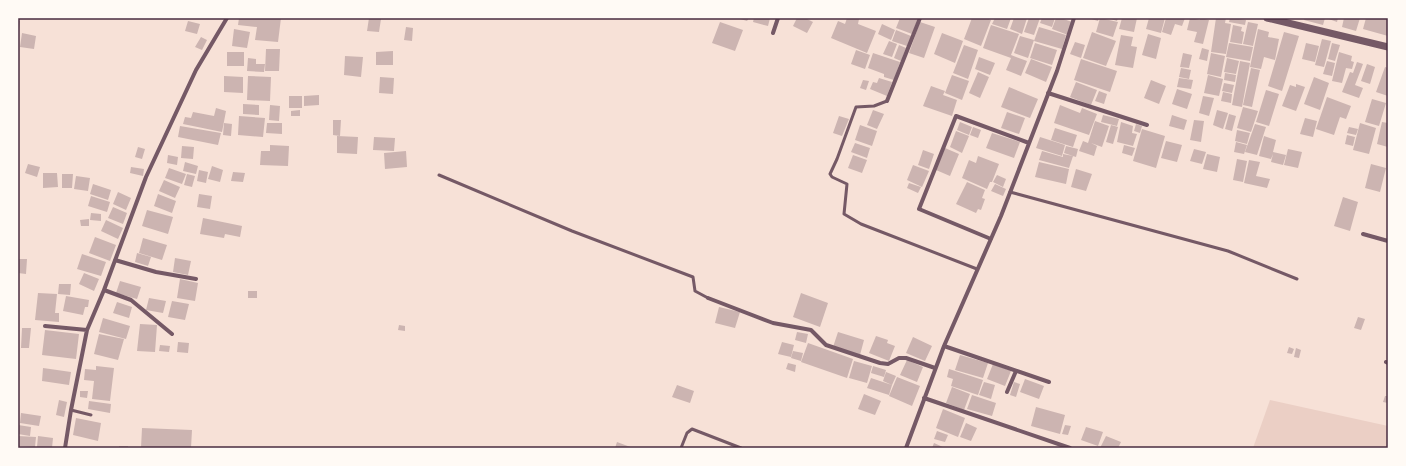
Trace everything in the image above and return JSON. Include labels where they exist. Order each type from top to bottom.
[{"type":"street","points":[[65,448],[87,330],[104,290],[146,177],[196,70],[227,18]]},
{"type":"street","points":[[773,32],[778,18]]},
{"type":"street","points":[[887,101],[920,18]]},
{"type":"street","points":[[906,448],[935,368],[1010,192],[1048,93],[1074,18]]},
{"type":"street","points":[[1267,18],[1388,47]]},
{"type":"street","points":[[1048,93],[1147,125]]},
{"type":"street","points":[[991,239],[919,209],[944,144],[956,116],[1029,143]]},
{"type":"street","points":[[1363,234],[1388,241]]},
{"type":"street","points":[[115,260],[156,272],[196,279]]},
{"type":"street","points":[[104,290],[131,300],[172,334]]},
{"type":"street","points":[[708,298],[773,323],[811,330],[826,345],[880,363],[888,364],[898,358],[906,358],[935,368]]},
{"type":"street","points":[[45,326],[87,330]]},
{"type":"street","points":[[944,346],[1049,382]]},
{"type":"street","points":[[1007,392],[1016,371]]},
{"type":"street","points":[[924,398],[1070,448]]},
{"type":"lane","points":[[887,101],[874,106],[856,107],[830,174],[832,177],[847,184],[844,214],[861,224],[977,269]]},
{"type":"lane","points":[[439,175],[572,232],[693,277],[695,291],[708,298]]},
{"type":"lane","points":[[1010,192],[1228,251],[1297,279]]},
{"type":"lane","points":[[71,410],[91,415]]},
{"type":"lane","points":[[681,448],[687,434],[692,429],[741,448]]},
{"type":"shaded area","points":[[1270,400],[1388,426],[1388,448],[1253,448]]},
{"type":"building","points":[[239,18],[281,18],[278,42],[255,40],[257,27],[238,25]]},
{"type":"building","points":[[369,18],[381,19],[379,32],[367,31]]},
{"type":"building","points":[[737,18],[749,18],[747,21]]},
{"type":"building","points":[[754,18],[770,18],[768,26],[753,22]]},
{"type":"building","points":[[797,18],[805,18],[813,22],[807,33],[793,26]]},
{"type":"building","points":[[847,18],[859,19],[858,24],[876,31],[867,53],[831,38],[838,21],[845,24]]},
{"type":"building","points":[[900,18],[918,18],[912,34],[896,28]]},
{"type":"building","points":[[972,18],[986,18],[991,20],[981,46],[964,39]]},
{"type":"building","points":[[995,18],[1011,18],[1007,29],[992,24]]},
{"type":"building","points":[[1014,18],[1027,18],[1022,34],[1010,29]]},
{"type":"building","points":[[1029,18],[1040,18],[1034,35],[1024,32]]},
{"type":"building","points":[[1042,18],[1055,18],[1052,27],[1040,23]]},
{"type":"building","points":[[1056,18],[1061,18],[1072,22],[1068,35],[1052,29]]},
{"type":"building","points":[[1088,18],[1099,18],[1098,21]]},
{"type":"building","points":[[1100,18],[1118,22],[1113,37],[1096,32]]},
{"type":"building","points":[[1108,18],[1118,18],[1117,21]]},
{"type":"building","points":[[1122,18],[1137,18],[1134,32],[1119,29]]},
{"type":"building","points":[[1149,18],[1165,18],[1161,33],[1146,29]]},
{"type":"building","points":[[1166,18],[1185,18],[1182,26],[1175,24],[1171,35],[1162,32]]},
{"type":"building","points":[[1190,18],[1209,20],[1203,44],[1194,42],[1197,32],[1187,30]]},
{"type":"building","points":[[1216,18],[1226,18],[1225,23],[1231,24],[1226,54],[1211,52]]},
{"type":"building","points":[[1230,18],[1246,20],[1245,25],[1229,22]]},
{"type":"building","points":[[1305,18],[1325,18],[1323,25],[1304,20]]},
{"type":"building","points":[[1326,18],[1338,18],[1337,22]]},
{"type":"building","points":[[1344,18],[1360,18],[1356,31],[1342,27]]},
{"type":"building","points":[[1366,18],[1388,18],[1388,36],[1363,29]]},
{"type":"building","points":[[18,21],[20,21],[19,31],[18,31]]},
{"type":"building","points":[[188,21],[200,24],[197,34],[185,31]]},
{"type":"building","points":[[720,22],[743,30],[735,51],[712,43]]},
{"type":"building","points":[[920,22],[935,27],[924,58],[909,53]]},
{"type":"building","points":[[1248,22],[1258,24],[1253,46],[1243,44]]},
{"type":"building","points":[[882,24],[895,30],[891,40],[878,34]]},
{"type":"building","points":[[991,25],[1019,34],[1011,55],[1027,61],[1021,76],[1006,70],[1011,58],[983,48]]},
{"type":"building","points":[[1233,25],[1242,27],[1241,31],[1244,32],[1242,44],[1230,42]]},
{"type":"building","points":[[406,27],[413,28],[412,41],[404,40]]},
{"type":"building","points":[[1039,27],[1066,35],[1062,49],[1034,41]]},
{"type":"building","points":[[234,29],[250,32],[247,48],[232,46]]},
{"type":"building","points":[[1258,29],[1269,32],[1268,37],[1279,39],[1275,60],[1264,57],[1261,69],[1250,67]]},
{"type":"building","points":[[896,30],[911,36],[907,46],[892,41]]},
{"type":"building","points":[[1092,32],[1116,41],[1106,66],[1083,58]]},
{"type":"building","points":[[1284,32],[1299,36],[1282,91],[1268,86]]},
{"type":"building","points":[[22,33],[36,36],[34,49],[20,47]]},
{"type":"building","points":[[942,33],[963,41],[955,63],[934,54]]},
{"type":"building","points":[[1148,34],[1161,38],[1156,59],[1142,55]]},
{"type":"building","points":[[1121,35],[1133,37],[1131,46],[1137,47],[1133,68],[1115,65]]},
{"type":"building","points":[[1020,36],[1034,40],[1028,58],[1014,53]]},
{"type":"building","points":[[201,37],[207,40],[202,50],[195,47]]},
{"type":"building","points":[[1322,39],[1331,41],[1324,67],[1315,65]]},
{"type":"building","points":[[889,41],[897,44],[892,57],[883,54]]},
{"type":"building","points":[[1075,42],[1085,45],[1081,58],[1070,54]]},
{"type":"building","points":[[1035,43],[1057,50],[1052,65],[1030,58]]},
{"type":"building","points":[[1229,43],[1253,47],[1250,61],[1226,57]]},
{"type":"building","points":[[1306,43],[1319,46],[1315,62],[1302,59]]},
{"type":"building","points":[[1332,43],[1340,45],[1335,61],[1328,59]]},
{"type":"building","points":[[899,45],[906,48],[901,61],[894,58]]},
{"type":"building","points":[[964,45],[978,50],[968,79],[953,73]]},
{"type":"building","points":[[1202,48],[1209,50],[1207,61],[1199,59]]},
{"type":"building","points":[[266,49],[280,49],[279,71],[265,71]]},
{"type":"building","points":[[856,50],[870,55],[865,69],[851,64]]},
{"type":"building","points":[[393,51],[393,65],[376,65],[376,52]]},
{"type":"building","points":[[227,52],[244,52],[244,66],[227,66]]},
{"type":"building","points":[[1339,52],[1352,56],[1351,61],[1354,62],[1352,69],[1346,68],[1342,83],[1332,81]]},
{"type":"building","points":[[873,53],[900,62],[894,80],[884,77],[884,74],[868,68]]},
{"type":"building","points":[[1183,53],[1192,55],[1189,68],[1180,67]]},
{"type":"building","points":[[1211,53],[1225,56],[1221,77],[1207,74]]},
{"type":"building","points":[[345,56],[363,57],[361,77],[344,75]]},
{"type":"building","points":[[979,57],[995,63],[990,75],[975,69]]},
{"type":"building","points":[[248,58],[256,59],[256,64],[265,64],[264,72],[247,71]]},
{"type":"building","points":[[1227,58],[1239,61],[1236,74],[1224,72]]},
{"type":"building","points":[[1031,59],[1052,67],[1046,82],[1025,73]]},
{"type":"building","points":[[1081,59],[1117,71],[1110,92],[1074,80]]},
{"type":"building","points":[[1240,61],[1250,63],[1242,107],[1232,105]]},
{"type":"building","points":[[1327,61],[1335,63],[1332,76],[1323,74]]},
{"type":"building","points":[[1357,62],[1363,64],[1355,85],[1363,88],[1359,98],[1342,92],[1350,72],[1353,73]]},
{"type":"building","points":[[1367,64],[1375,67],[1370,84],[1361,81]]},
{"type":"building","points":[[1385,67],[1388,68],[1388,96],[1376,92]]},
{"type":"building","points":[[1181,68],[1191,70],[1189,79],[1179,77]]},
{"type":"building","points":[[1251,68],[1260,70],[1252,107],[1243,105]]},
{"type":"building","points":[[978,72],[989,77],[980,98],[969,93]]},
{"type":"building","points":[[1225,73],[1236,75],[1235,82],[1224,80]]},
{"type":"building","points":[[952,75],[969,81],[962,100],[945,93]]},
{"type":"building","points":[[1208,75],[1223,79],[1219,96],[1204,93]]},
{"type":"building","points":[[224,76],[243,77],[243,93],[224,92]]},
{"type":"building","points":[[248,76],[271,77],[270,101],[247,100]]},
{"type":"building","points":[[380,77],[394,78],[393,94],[379,93]]},
{"type":"building","points":[[1314,77],[1329,83],[1320,110],[1304,104]]},
{"type":"building","points":[[879,78],[892,82],[887,96],[870,89],[873,82],[877,83]]},
{"type":"building","points":[[1179,78],[1193,80],[1191,89],[1177,87]]},
{"type":"building","points":[[863,80],[869,81],[866,90],[860,88]]},
{"type":"building","points":[[1151,80],[1166,86],[1159,104],[1144,98]]},
{"type":"building","points":[[1076,82],[1097,90],[1091,105],[1070,97]]},
{"type":"building","points":[[1224,83],[1234,85],[1232,93],[1222,91]]},
{"type":"building","points":[[1296,84],[1305,87],[1296,111],[1282,106],[1290,85],[1296,87]]},
{"type":"building","points":[[931,86],[945,91],[943,95],[957,100],[952,116],[923,106]]},
{"type":"building","points":[[1009,87],[1038,99],[1030,118],[1001,107]]},
{"type":"building","points":[[1177,89],[1192,94],[1187,109],[1172,104]]},
{"type":"building","points":[[1266,90],[1279,94],[1269,126],[1256,122]]},
{"type":"building","points":[[1099,91],[1107,94],[1104,104],[1095,101]]},
{"type":"building","points":[[1223,92],[1232,94],[1231,103],[1221,101]]},
{"type":"building","points":[[319,95],[319,105],[304,106],[304,96]]},
{"type":"building","points":[[289,96],[302,96],[302,108],[289,108]]},
{"type":"building","points":[[1203,96],[1214,98],[1209,116],[1199,113]]},
{"type":"building","points":[[1327,97],[1351,106],[1346,119],[1340,117],[1334,135],[1316,129]]},
{"type":"building","points":[[1372,99],[1386,103],[1379,126],[1365,122]]},
{"type":"building","points":[[243,104],[259,105],[259,115],[243,114]]},
{"type":"building","points":[[270,105],[280,106],[279,121],[269,120]]},
{"type":"building","points":[[1060,105],[1080,113],[1082,108],[1097,114],[1089,135],[1054,123]]},
{"type":"building","points":[[1243,107],[1258,111],[1251,132],[1237,128]]},
{"type":"building","points":[[216,108],[226,111],[222,132],[183,124],[185,117],[191,118],[193,112],[214,116]]},
{"type":"building","points":[[300,110],[300,116],[291,116],[291,111]]},
{"type":"building","points":[[873,110],[884,114],[877,129],[867,125]]},
{"type":"building","points":[[1217,110],[1228,113],[1223,129],[1213,125]]},
{"type":"building","points":[[1007,112],[1025,118],[1019,134],[1001,128]]},
{"type":"building","points":[[1229,114],[1236,116],[1232,131],[1225,129]]},
{"type":"building","points":[[1103,115],[1119,119],[1117,126],[1101,122]]},
{"type":"building","points":[[1172,115],[1187,120],[1184,130],[1169,126]]},
{"type":"building","points":[[239,116],[265,118],[263,137],[238,135]]},
{"type":"building","points":[[839,116],[849,119],[842,136],[833,133]]},
{"type":"building","points":[[1305,118],[1317,121],[1313,137],[1300,134]]},
{"type":"building","points":[[333,120],[341,120],[340,136],[333,135]]},
{"type":"building","points":[[1194,120],[1204,121],[1201,142],[1190,140]]},
{"type":"building","points":[[1095,121],[1109,126],[1102,147],[1091,143],[1097,146],[1094,156],[1079,151],[1083,141],[1088,143]]},
{"type":"building","points":[[960,122],[972,127],[969,135],[957,130]]},
{"type":"building","points":[[1121,122],[1133,126],[1132,133],[1137,134],[1133,146],[1117,142]]},
{"type":"building","points":[[1382,122],[1388,123],[1388,147],[1377,144]]},
{"type":"building","points":[[224,123],[232,124],[231,136],[223,135]]},
{"type":"building","points":[[267,123],[282,123],[282,134],[266,133]]},
{"type":"building","points":[[1360,123],[1376,128],[1369,154],[1353,150]]},
{"type":"building","points":[[1136,124],[1142,126],[1140,133],[1134,131]]},
{"type":"building","points":[[1255,124],[1266,127],[1257,155],[1245,152]]},
{"type":"building","points":[[860,125],[877,131],[872,146],[855,140]]},
{"type":"building","points":[[1111,125],[1118,127],[1113,144],[1106,142]]},
{"type":"building","points":[[180,126],[221,133],[218,145],[178,137]]},
{"type":"building","points":[[973,127],[981,130],[978,138],[970,135]]},
{"type":"building","points":[[1349,127],[1358,129],[1356,135],[1347,133]]},
{"type":"building","points":[[1055,128],[1077,135],[1073,147],[1051,140]]},
{"type":"building","points":[[1142,129],[1165,136],[1156,168],[1133,161]]},
{"type":"building","points":[[1237,130],[1250,133],[1247,144],[1235,141]]},
{"type":"building","points":[[956,131],[969,136],[962,153],[950,147]]},
{"type":"building","points":[[992,133],[1020,142],[1014,158],[986,148]]},
{"type":"building","points":[[1347,135],[1355,137],[1353,146],[1345,144]]},
{"type":"building","points":[[337,136],[358,137],[357,154],[337,153]]},
{"type":"building","points":[[1264,136],[1276,140],[1273,152],[1286,155],[1283,165],[1271,162],[1273,154],[1271,159],[1259,156]]},
{"type":"building","points":[[374,137],[395,138],[394,151],[373,150]]},
{"type":"building","points":[[1040,137],[1065,145],[1062,156],[1036,148]]},
{"type":"building","points":[[1166,141],[1182,145],[1177,162],[1161,158]]},
{"type":"building","points":[[1236,142],[1247,145],[1244,154],[1234,152]]},
{"type":"building","points":[[855,143],[870,148],[867,158],[851,152]]},
{"type":"building","points":[[270,145],[289,146],[288,166],[260,165],[261,151],[270,151]]},
{"type":"building","points":[[1124,145],[1135,148],[1132,156],[1122,153]]},
{"type":"building","points":[[182,146],[194,147],[193,159],[181,158]]},
{"type":"building","points":[[1066,146],[1078,149],[1076,157],[1064,153]]},
{"type":"building","points":[[138,147],[145,149],[142,159],[135,157]]},
{"type":"building","points":[[945,148],[959,154],[950,176],[936,170]]},
{"type":"building","points":[[1194,149],[1206,152],[1202,164],[1190,161]]},
{"type":"building","points":[[1288,149],[1302,152],[1298,168],[1284,165]]},
{"type":"building","points":[[923,150],[934,154],[929,169],[918,165]]},
{"type":"building","points":[[406,151],[407,167],[385,169],[384,153]]},
{"type":"building","points":[[1042,151],[1063,157],[1063,154],[1073,156],[1069,168],[1039,160]]},
{"type":"building","points":[[1207,154],[1220,157],[1217,172],[1203,169]]},
{"type":"building","points":[[168,155],[178,157],[177,165],[167,163]]},
{"type":"building","points":[[853,155],[867,160],[862,173],[848,168]]},
{"type":"building","points":[[978,156],[999,164],[992,182],[990,182],[987,189],[962,178],[969,160],[976,163]]},
{"type":"building","points":[[1237,159],[1247,161],[1243,182],[1233,180]]},
{"type":"building","points":[[1249,160],[1260,162],[1256,176],[1270,179],[1267,188],[1244,183]]},
{"type":"building","points":[[185,162],[198,166],[196,174],[183,171]]},
{"type":"building","points":[[1039,162],[1069,169],[1066,184],[1035,177]]},
{"type":"building","points":[[28,164],[40,167],[37,177],[25,173]]},
{"type":"building","points":[[1371,164],[1386,168],[1380,192],[1365,188]]},
{"type":"building","points":[[913,165],[929,171],[922,187],[907,180]]},
{"type":"building","points":[[212,166],[223,170],[220,182],[208,179]]},
{"type":"building","points":[[131,167],[144,169],[143,176],[130,173]]},
{"type":"building","points":[[169,168],[186,174],[182,184],[165,178]]},
{"type":"building","points":[[1076,169],[1092,174],[1086,191],[1071,187]]},
{"type":"building","points":[[199,170],[208,172],[206,183],[197,181]]},
{"type":"building","points":[[233,172],[245,173],[243,182],[231,181]]},
{"type":"building","points":[[43,173],[57,173],[58,187],[43,188]]},
{"type":"building","points":[[62,174],[73,174],[72,188],[62,188]]},
{"type":"building","points":[[187,174],[195,176],[192,187],[184,185]]},
{"type":"building","points":[[997,175],[1006,179],[1003,187],[993,182]]},
{"type":"building","points":[[76,176],[90,178],[88,191],[74,189]]},
{"type":"building","points":[[164,180],[180,187],[175,198],[159,191]]},
{"type":"building","points":[[967,182],[985,190],[982,198],[985,199],[981,210],[978,209],[976,213],[956,204]]},
{"type":"building","points":[[909,183],[921,187],[918,193],[907,188]]},
{"type":"building","points":[[93,184],[111,190],[108,200],[90,194]]},
{"type":"building","points":[[995,184],[1006,189],[1003,196],[991,191]]},
{"type":"building","points":[[118,192],[131,198],[126,210],[113,204]]},
{"type":"building","points":[[158,194],[176,201],[172,213],[154,206]]},
{"type":"building","points":[[199,194],[212,196],[210,209],[197,207]]},
{"type":"building","points":[[91,196],[110,202],[107,212],[88,206]]},
{"type":"building","points":[[1343,197],[1358,202],[1350,231],[1334,226]]},
{"type":"building","points":[[113,207],[127,213],[123,224],[108,218]]},
{"type":"building","points":[[147,210],[173,217],[168,234],[142,226]]},
{"type":"building","points":[[91,213],[101,214],[101,221],[90,220]]},
{"type":"building","points":[[203,218],[242,226],[240,237],[225,234],[224,238],[200,234]]},
{"type":"building","points":[[89,219],[89,226],[81,226],[80,220]]},
{"type":"building","points":[[106,220],[123,228],[118,239],[101,231]]},
{"type":"building","points":[[95,237],[116,245],[110,261],[89,253]]},
{"type":"building","points":[[143,238],[167,245],[162,260],[139,253]]},
{"type":"building","points":[[137,253],[151,257],[148,266],[135,262]]},
{"type":"building","points":[[82,254],[106,262],[101,276],[77,269]]},
{"type":"building","points":[[175,258],[191,261],[188,275],[173,272]]},
{"type":"building","points":[[18,259],[27,259],[26,274],[18,273]]},
{"type":"building","points":[[84,273],[99,279],[94,291],[79,284]]},
{"type":"building","points":[[180,279],[198,283],[195,301],[177,298]]},
{"type":"building","points":[[120,281],[141,287],[137,299],[116,293]]},
{"type":"building","points":[[59,284],[71,284],[70,295],[58,294]]},
{"type":"building","points":[[248,291],[257,291],[257,298],[248,298]]},
{"type":"building","points":[[38,293],[57,294],[55,313],[59,313],[59,322],[35,320]]},
{"type":"building","points":[[801,293],[828,303],[820,327],[793,317]]},
{"type":"building","points":[[66,296],[89,300],[88,307],[85,307],[83,315],[63,311]]},
{"type":"building","points":[[149,298],[166,301],[163,313],[146,310]]},
{"type":"building","points":[[172,301],[189,304],[185,320],[168,317]]},
{"type":"building","points":[[117,302],[132,307],[129,318],[113,313]]},
{"type":"building","points":[[719,307],[740,312],[735,328],[715,323]]},
{"type":"building","points":[[1358,317],[1365,319],[1361,330],[1354,328]]},
{"type":"building","points":[[103,318],[130,326],[126,339],[99,332]]},
{"type":"building","points":[[140,324],[157,325],[155,352],[137,351]]},
{"type":"building","points":[[399,325],[405,326],[405,331],[398,330]]},
{"type":"building","points":[[22,328],[31,328],[29,348],[21,348]]},
{"type":"building","points":[[45,330],[79,334],[76,359],[42,355]]},
{"type":"building","points":[[797,332],[808,334],[806,343],[795,340]]},
{"type":"building","points":[[838,332],[864,340],[860,355],[833,347]]},
{"type":"building","points":[[99,334],[124,339],[118,360],[94,354]]},
{"type":"building","points":[[876,336],[888,340],[887,343],[895,346],[889,361],[869,353]]},
{"type":"building","points":[[913,337],[932,346],[925,361],[906,353]]},
{"type":"building","points":[[178,342],[189,343],[188,353],[177,352]]},
{"type":"building","points":[[782,342],[794,345],[791,357],[778,354]]},
{"type":"building","points":[[808,343],[853,359],[847,378],[801,362]]},
{"type":"building","points":[[160,345],[170,346],[169,352],[159,351]]},
{"type":"building","points":[[1289,347],[1294,349],[1292,354],[1287,353]]},
{"type":"building","points":[[1296,348],[1301,350],[1299,358],[1294,357]]},
{"type":"building","points":[[793,351],[803,353],[801,361],[791,358]]},
{"type":"building","points":[[960,355],[988,363],[983,378],[955,370]]},
{"type":"building","points":[[907,360],[923,367],[917,382],[900,375]]},
{"type":"building","points":[[854,361],[872,366],[867,383],[849,378]]},
{"type":"building","points":[[788,363],[796,365],[795,372],[786,369]]},
{"type":"building","points":[[993,364],[1011,371],[1005,386],[987,379]]},
{"type":"building","points":[[96,366],[114,368],[110,401],[92,399],[94,381],[84,380],[85,369],[96,370]]},
{"type":"building","points":[[873,366],[886,370],[884,377],[871,373]]},
{"type":"building","points":[[43,368],[71,372],[69,385],[42,381]]},
{"type":"building","points":[[949,369],[983,380],[978,395],[951,386],[953,379],[947,377]]},
{"type":"building","points":[[886,372],[896,376],[892,385],[883,381]]},
{"type":"building","points":[[897,377],[920,386],[912,406],[889,396]]},
{"type":"building","points":[[871,378],[892,385],[889,395],[867,388]]},
{"type":"building","points":[[1025,379],[1044,386],[1039,399],[1020,392]]},
{"type":"building","points":[[984,382],[995,385],[991,399],[979,395]]},
{"type":"building","points":[[1014,382],[1020,384],[1016,397],[1010,395]]},
{"type":"building","points":[[677,385],[694,391],[690,403],[672,397]]},
{"type":"building","points":[[952,387],[970,394],[964,410],[946,403]]},
{"type":"building","points":[[80,391],[88,391],[87,398],[80,397]]},
{"type":"building","points":[[864,394],[881,401],[875,415],[858,409]]},
{"type":"building","points":[[972,395],[996,403],[992,416],[967,409]]},
{"type":"building","points":[[1385,396],[1388,396],[1388,403],[1383,402]]},
{"type":"building","points":[[59,400],[67,402],[64,417],[56,415]]},
{"type":"building","points":[[89,401],[111,404],[110,413],[88,409]]},
{"type":"building","points":[[1036,407],[1065,415],[1060,434],[1031,426]]},
{"type":"building","points":[[943,409],[965,418],[958,437],[936,428]]},
{"type":"building","points":[[21,413],[41,416],[39,426],[20,423]]},
{"type":"building","points":[[76,418],[101,423],[98,441],[73,435]]},
{"type":"building","points":[[966,423],[977,428],[971,441],[960,437]]},
{"type":"building","points":[[18,425],[31,427],[30,436],[18,434]]},
{"type":"building","points":[[1065,425],[1071,426],[1068,435],[1062,434]]},
{"type":"building","points":[[1086,427],[1103,432],[1098,446],[1081,440]]},
{"type":"building","points":[[142,428],[192,430],[191,448],[141,448]]},
{"type":"building","points":[[937,431],[948,435],[945,442],[934,439]]},
{"type":"building","points":[[18,436],[36,437],[35,447],[18,446]]},
{"type":"building","points":[[38,436],[53,438],[52,448],[37,447]]},
{"type":"building","points":[[1106,436],[1121,442],[1118,448],[1100,448]]},
{"type":"building","points":[[617,442],[633,448],[615,448]]},
{"type":"building","points":[[934,443],[945,448],[932,448]]},
{"type":"building","points":[[119,446],[128,446],[128,448],[119,448]]}]
